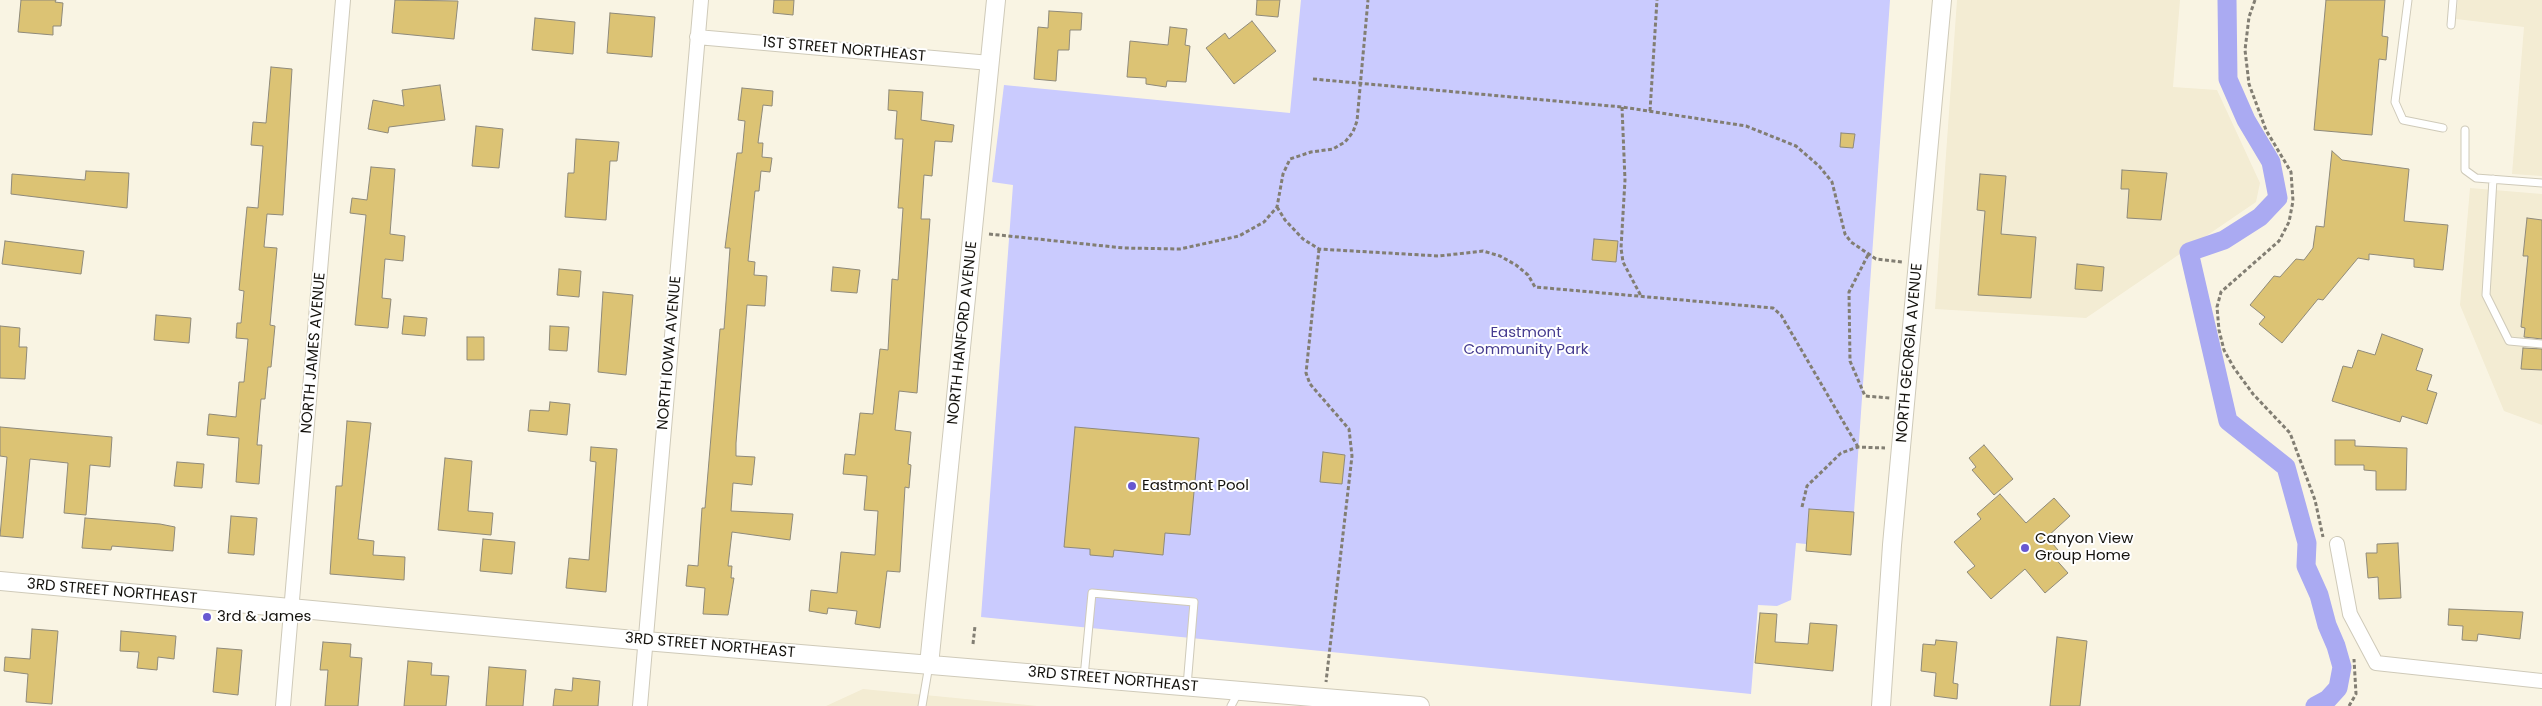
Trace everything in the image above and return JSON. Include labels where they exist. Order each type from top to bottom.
[{"type":"street","name":"NORTH JAMES AVENUE","points":[[283,706],[344,0]]},
{"type":"street","name":"NORTH IOWA AVENUE","points":[[640,706],[644,641],[700,0]]},
{"type":"street","name":"NORTH HANFORD AVENUE","points":[[929,665],[996,0]]},
{"type":"street","name":"NORTH GEORGIA AVENUE","points":[[1881,706],[1901,449],[1942,0]]},
{"type":"street","name":"1ST STREET NORTHEAST","points":[[697,37],[990,63]]},
{"type":"street","points":[[2330,543],[2350,614],[2376,663],[2542,681]]},
{"type":"street","name":"3RD STREET NORTHEAST","points":[[0,581],[644,641],[1187,686],[1235,698],[1324,698],[1420,706]]},
{"type":"lane","points":[[2408,0],[2395,102],[2403,120],[2443,128]]},
{"type":"lane","points":[[2451,25],[2453,0]]},
{"type":"lane","points":[[2466,130],[2465,170],[2476,178],[2542,183]]},
{"type":"lane","points":[[2493,179],[2486,296],[2509,341],[2542,344]]},
{"type":"lane","points":[[1084,678],[1092,593],[1194,602],[1187,686]]},
{"type":"lane","points":[[922,706],[929,665]]},
{"type":"path","points":[[1006,236],[1124,248],[1180,248],[1239,236],[1264,222],[1277,207],[1283,174],[1290,159],[1311,152],[1333,149],[1345,142],[1353,132],[1358,121],[1368,0]]},
{"type":"path","points":[[1650,111],[1657,0]]},
{"type":"path","points":[[2255,0],[2249,17],[2246,50],[2249,84],[2266,130],[2291,172],[2293,201],[2289,222],[2278,241],[2221,292],[2217,307],[2219,330],[2224,350],[2234,368],[2253,394],[2290,433],[2330,543]]},
{"type":"path","points":[[1313,79],[1622,107],[1746,126],[1796,146],[1819,166],[1832,182],[1845,234],[1868,255],[1876,259],[1918,263]]},
{"type":"path","points":[[1622,107],[1625,180],[1621,248],[1623,262],[1641,296]]},
{"type":"path","points":[[1277,207],[1285,220],[1303,239],[1319,249],[1439,256],[1483,251],[1500,256],[1516,265],[1528,275],[1535,287],[1773,308],[1782,315],[1858,447]]},
{"type":"path","points":[[1319,249],[1306,373],[1310,384],[1349,429],[1352,456],[1324,698]]},
{"type":"path","points":[[1868,255],[1849,292],[1850,361],[1865,396],[1906,400]]},
{"type":"path","points":[[1802,507],[1806,486],[1841,453],[1858,447],[1901,449]]},
{"type":"path","points":[[972,644],[975,626]]},
{"type":"path","points":[[2350,706],[2356,694],[2356,666],[2352,650]]},
{"type":"shaded area","points":[[1957,0],[2180,0],[2173,87],[2217,90],[2260,183],[2256,202],[2086,318],[1935,309]]},
{"type":"shaded area","points":[[2458,0],[2542,0],[2542,176],[2512,174],[2524,27],[2456,19]]},
{"type":"shaded area","points":[[2470,188],[2542,194],[2542,425],[2504,411],[2460,305]]},
{"type":"shaded area","points":[[863,689],[1038,706],[826,706]]},
{"type":"green space","name":"Eastmont Community Park","points":[[1301,0],[1890,0],[1854,512],[1809,509],[1806,544],[1796,543],[1791,600],[1777,606],[1758,605],[1751,694],[981,617],[1013,185],[992,182],[1004,85],[1290,113]]},
{"type":"building","points":[[21,0],[56,0],[55,2],[63,3],[61,26],[53,26],[53,35],[18,32]]},
{"type":"building","points":[[395,0],[458,1],[454,39],[392,33]]},
{"type":"building","points":[[774,0],[794,0],[793,15],[773,13]]},
{"type":"building","points":[[1257,0],[1280,0],[1278,17],[1256,15]]},
{"type":"building","points":[[2326,0],[2385,0],[2382,36],[2388,37],[2386,60],[2379,59],[2372,135],[2314,130]]},
{"type":"building","points":[[1049,11],[1082,13],[1081,30],[1070,30],[1069,50],[1058,50],[1056,81],[1034,79],[1038,27],[1048,28]]},
{"type":"building","points":[[610,13],[655,17],[652,57],[607,53]]},
{"type":"building","points":[[535,18],[575,22],[573,54],[532,50]]},
{"type":"building","points":[[1252,21],[1276,51],[1234,84],[1206,48],[1225,33],[1229,39]]},
{"type":"building","points":[[1170,27],[1187,29],[1185,45],[1190,46],[1186,82],[1167,81],[1166,87],[1146,84],[1146,78],[1127,77],[1130,41],[1168,45]]},
{"type":"building","points":[[271,67],[292,69],[283,215],[267,214],[264,247],[277,248],[270,325],[275,326],[271,367],[268,367],[265,399],[261,399],[257,445],[262,445],[259,484],[236,482],[239,438],[207,435],[209,414],[236,417],[239,382],[244,382],[248,339],[236,338],[237,323],[241,323],[244,291],[239,290],[247,207],[258,208],[263,146],[251,145],[253,122],[266,123]]},
{"type":"building","points":[[440,85],[445,120],[389,127],[388,133],[368,129],[373,100],[404,106],[402,90]]},
{"type":"building","points":[[742,88],[773,91],[772,106],[763,105],[758,143],[763,143],[762,157],[772,158],[770,172],[761,171],[759,191],[755,191],[748,261],[755,262],[754,275],[767,276],[765,306],[747,305],[736,443],[736,456],[755,457],[752,485],[733,483],[731,511],[793,514],[790,540],[732,532],[728,566],[732,566],[731,578],[734,578],[728,615],[703,614],[705,588],[686,586],[688,565],[698,566],[702,508],[705,508],[720,329],[724,329],[730,248],[725,248],[737,153],[742,153],[745,121],[738,120]]},
{"type":"building","points":[[889,90],[923,92],[921,120],[954,125],[952,142],[935,141],[932,176],[924,175],[921,219],[930,219],[917,393],[899,391],[895,430],[911,432],[908,464],[911,465],[909,488],[905,487],[900,572],[887,571],[880,628],[855,624],[857,611],[828,608],[827,614],[809,611],[811,590],[837,593],[841,552],[875,555],[878,511],[864,510],[867,476],[843,474],[845,454],[855,455],[860,413],[873,414],[880,349],[888,350],[892,279],[898,280],[903,208],[898,208],[903,139],[895,139],[897,111],[888,110]]},
{"type":"building","points":[[476,126],[503,129],[499,168],[472,166]]},
{"type":"building","points":[[1841,133],[1855,134],[1853,148],[1840,147]]},
{"type":"building","points":[[576,139],[619,142],[617,161],[610,161],[606,220],[565,217],[568,173],[574,173]]},
{"type":"building","points":[[2332,151],[2342,160],[2409,169],[2404,221],[2448,225],[2443,270],[2414,267],[2414,259],[2369,254],[2369,260],[2358,258],[2323,300],[2318,299],[2282,343],[2259,324],[2265,317],[2250,305],[2274,276],[2280,277],[2296,259],[2304,260],[2313,248],[2316,226],[2324,227]]},
{"type":"building","points":[[371,167],[395,169],[390,234],[405,236],[403,261],[385,259],[382,298],[391,299],[388,328],[355,325],[366,215],[350,213],[352,198],[367,200]]},
{"type":"building","points":[[2122,170],[2167,173],[2161,220],[2127,218],[2129,189],[2121,189]]},
{"type":"building","points":[[86,171],[129,173],[127,208],[11,194],[12,174],[85,180]]},
{"type":"building","points":[[1980,174],[2006,176],[2001,234],[2036,237],[2031,298],[1978,295],[1985,211],[1977,210]]},
{"type":"building","points":[[2527,218],[2542,220],[2542,339],[2524,337],[2525,328],[2521,327],[2528,256],[2523,256]]},
{"type":"building","points":[[1594,239],[1618,241],[1616,262],[1592,260]]},
{"type":"building","points":[[5,241],[84,251],[81,274],[2,264]]},
{"type":"building","points":[[2077,264],[2104,267],[2102,291],[2075,289]]},
{"type":"building","points":[[833,267],[860,270],[857,293],[831,291]]},
{"type":"building","points":[[559,269],[581,271],[579,297],[557,295]]},
{"type":"building","points":[[603,292],[633,295],[626,375],[598,372]]},
{"type":"building","points":[[156,315],[191,318],[189,343],[154,340]]},
{"type":"building","points":[[404,316],[427,318],[425,336],[402,334]]},
{"type":"building","points":[[0,326],[20,328],[19,347],[27,347],[25,379],[0,378]]},
{"type":"building","points":[[550,326],[569,327],[567,351],[549,350]]},
{"type":"building","points":[[2382,334],[2423,349],[2416,370],[2432,375],[2427,390],[2437,393],[2427,424],[2402,416],[2400,422],[2332,401],[2343,366],[2352,368],[2358,350],[2375,355]]},
{"type":"building","points":[[467,337],[484,337],[484,360],[467,360]]},
{"type":"building","points":[[2523,348],[2542,349],[2542,370],[2521,369]]},
{"type":"building","points":[[550,402],[570,404],[567,435],[528,431],[530,410],[549,411]]},
{"type":"building","points":[[347,421],[371,423],[358,539],[374,541],[373,555],[405,557],[404,580],[330,574],[336,486],[342,486]]},
{"type":"building","points":[[0,427],[112,437],[110,467],[90,465],[86,515],[64,513],[68,463],[30,459],[23,538],[0,536],[7,457],[0,456]]},
{"type":"building","name":"Eastmont Pool","points":[[1075,427],[1199,438],[1190,535],[1165,533],[1163,555],[1114,550],[1113,557],[1090,555],[1090,549],[1064,547]]},
{"type":"building","points":[[2335,440],[2355,440],[2355,446],[2407,448],[2406,490],[2376,490],[2376,471],[2364,470],[2364,465],[2335,465]]},
{"type":"building","points":[[1984,445],[2013,479],[1994,495],[1972,470],[1976,467],[1969,458]]},
{"type":"building","points":[[591,447],[617,449],[606,592],[566,588],[569,558],[589,560],[596,462],[590,461]]},
{"type":"building","points":[[1323,452],[1345,455],[1342,484],[1320,482]]},
{"type":"building","points":[[445,458],[472,461],[468,511],[493,513],[491,535],[438,530]]},
{"type":"building","points":[[177,462],[204,464],[202,488],[174,486]]},
{"type":"building","name":"Canyon View Group Home","points":[[2000,494],[2026,523],[2054,498],[2070,516],[2047,537],[2058,550],[2052,555],[2068,573],[2045,593],[2025,569],[1991,599],[1967,572],[1975,566],[1954,542],[1981,519],[1977,514]]},
{"type":"building","points":[[1809,509],[1854,512],[1851,555],[1806,551]]},
{"type":"building","points":[[231,516],[257,518],[254,555],[228,553]]},
{"type":"building","points":[[85,518],[175,527],[173,551],[112,546],[111,550],[82,548]]},
{"type":"building","points":[[483,539],[515,542],[512,574],[480,571]]},
{"type":"building","points":[[2398,543],[2401,598],[2379,599],[2378,577],[2368,578],[2366,553],[2377,553],[2377,544]]},
{"type":"building","points":[[2449,609],[2523,612],[2520,639],[2478,634],[2477,641],[2462,640],[2463,626],[2448,625]]},
{"type":"building","points":[[1760,613],[1777,614],[1775,642],[1808,644],[1810,623],[1837,625],[1833,671],[1755,663]]},
{"type":"building","points":[[32,629],[58,631],[52,704],[26,702],[28,674],[4,671],[5,657],[30,659]]},
{"type":"building","points":[[121,631],[176,636],[174,659],[158,657],[157,670],[137,668],[139,652],[120,651]]},
{"type":"building","points":[[2057,637],[2087,641],[2080,706],[2050,706]]},
{"type":"building","points":[[1936,640],[1957,642],[1953,683],[1958,684],[1957,699],[1934,696],[1936,673],[1921,671],[1923,644],[1935,645]]},
{"type":"building","points":[[323,642],[351,644],[350,657],[362,658],[358,706],[325,706],[328,670],[320,670]]},
{"type":"building","points":[[217,648],[242,650],[238,695],[213,692]]},
{"type":"building","points":[[408,661],[432,663],[431,675],[449,676],[446,706],[404,706]]},
{"type":"building","points":[[489,667],[526,670],[523,706],[486,706]]},
{"type":"building","points":[[573,678],[600,681],[598,706],[553,706],[555,689],[572,691]]},
{"type":"waterway","points":[[2227,0],[2228,79],[2246,120],[2271,162],[2278,198],[2260,217],[2224,240],[2189,252],[2228,421],[2286,467],[2307,543],[2306,566],[2319,595],[2327,625],[2342,667],[2338,688],[2328,699],[2315,706]]},
{"type":"place","name":"Eastmont Pool","points":[[1132,486]]},
{"type":"place","name":"Canyon View Group Home","points":[[2025,548]]},
{"type":"place","name":"3rd & James","points":[[207,617]]}]
